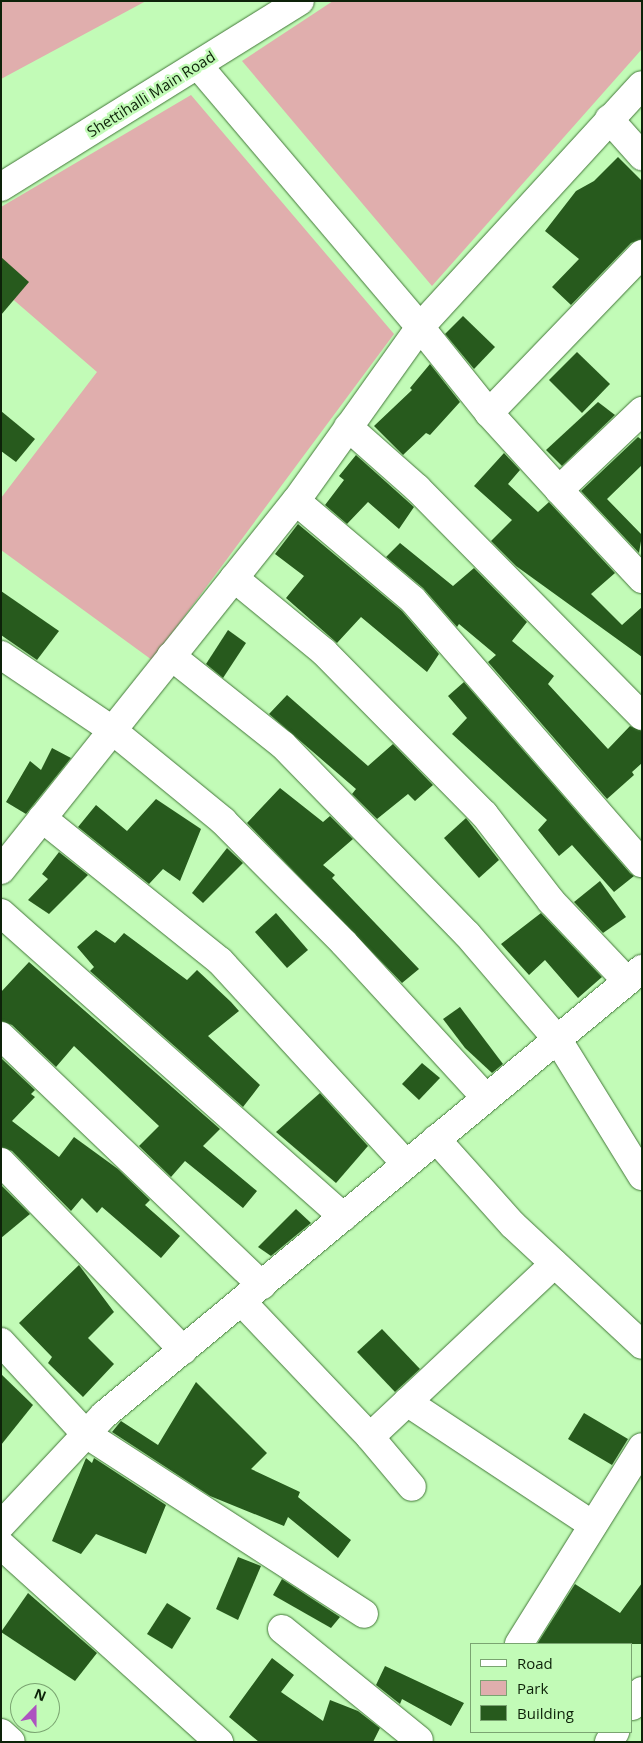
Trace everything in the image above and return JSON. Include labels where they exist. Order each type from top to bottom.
[{"type":"street","name":"Shettihalli Main Road","points":[[1,187],[300,1]]},
{"type":"street","points":[[198,65],[420,327],[489,413],[642,579]]},
{"type":"street","points":[[1,870],[296,501],[420,327],[609,118],[642,86]]},
{"type":"street","points":[[609,118],[642,156]]},
{"type":"street","points":[[489,413],[642,254]]},
{"type":"street","points":[[559,490],[642,411]]},
{"type":"street","points":[[348,427],[417,488],[642,716]]},
{"type":"street","points":[[296,501],[414,600],[642,862]]},
{"type":"street","points":[[1,1525],[104,1415],[634,975],[551,902],[470,800],[324,652],[234,578]]},
{"type":"street","points":[[1,655],[112,730],[223,821],[344,943],[485,1097]]},
{"type":"street","points":[[171,656],[284,745],[467,934],[558,1040],[642,1176]]},
{"type":"street","points":[[42,818],[220,961],[406,1164]]},
{"type":"street","points":[[1,913],[344,1217]]},
{"type":"street","points":[[1,1036],[252,1294],[412,1487]]},
{"type":"street","points":[[436,1139],[513,1225],[642,1345]]},
{"type":"street","points":[[1,1162],[183,1350]]},
{"type":"street","points":[[370,1437],[554,1264]]},
{"type":"street","points":[[1,1342],[86,1434],[364,1614]]},
{"type":"street","points":[[407,1402],[593,1525]]},
{"type":"street","points":[[520,1643],[642,1447]]},
{"type":"street","points":[[1,1545],[219,1742]]},
{"type":"street","points":[[282,1629],[420,1741]]},
{"type":"street","points":[[633,1704],[642,1691]]},
{"type":"street","points":[[1,1733],[11,1742]]},
{"type":"green space","points":[[1,1],[146,1],[1,79]]},
{"type":"green space","points":[[333,1],[642,1],[642,49],[432,286],[242,61]]},
{"type":"green space","points":[[191,95],[394,334],[152,660],[1,550],[1,498],[97,372],[1,289],[1,207]]},
{"type":"building","points":[[618,157],[642,181],[642,239],[631,243],[571,305],[552,287],[579,259],[545,231],[576,191],[594,181]]},
{"type":"building","points":[[1,257],[29,282],[1,315]]},
{"type":"building","points":[[463,316],[495,347],[474,369],[445,334]]},
{"type":"building","points":[[577,352],[610,384],[582,413],[549,380]]},
{"type":"building","points":[[430,364],[460,402],[430,435],[426,433],[403,455],[374,426],[412,390],[410,388]]},
{"type":"building","points":[[598,402],[615,415],[562,466],[546,450]]},
{"type":"building","points":[[1,411],[35,439],[16,462],[1,451]]},
{"type":"building","points":[[638,437],[642,440],[642,465],[607,499],[642,535],[639,553],[581,491]]},
{"type":"building","points":[[504,453],[520,470],[508,484],[538,512],[549,502],[615,573],[591,594],[622,625],[642,607],[642,657],[516,566],[491,541],[512,520],[474,486]]},
{"type":"building","points":[[356,455],[414,507],[399,529],[368,502],[347,524],[325,505],[344,480],[339,476]]},
{"type":"building","points":[[298,524],[402,611],[439,654],[427,672],[361,617],[337,643],[286,598],[304,576],[275,554]]},
{"type":"building","points":[[400,543],[453,586],[474,568],[527,622],[512,641],[554,676],[548,684],[608,749],[630,726],[642,731],[642,763],[632,772],[634,775],[607,799],[488,662],[496,655],[459,624],[457,627],[423,588],[386,557]]},
{"type":"building","points":[[1,591],[59,631],[37,660],[1,635]]},
{"type":"building","points":[[228,630],[246,643],[223,678],[206,664]]},
{"type":"building","points":[[464,682],[634,876],[614,892],[572,845],[559,856],[538,830],[547,820],[452,734],[467,718],[448,696]]},
{"type":"building","points":[[287,695],[368,766],[393,744],[433,785],[415,801],[408,794],[377,819],[352,794],[356,789],[269,714]]},
{"type":"building","points":[[52,748],[71,758],[26,814],[6,802],[30,761],[41,770]]},
{"type":"building","points":[[280,788],[323,822],[330,816],[353,839],[323,865],[335,875],[332,878],[419,969],[402,983],[247,823]]},
{"type":"building","points":[[156,799],[201,829],[180,881],[163,869],[149,884],[78,827],[96,805],[127,831]]},
{"type":"building","points":[[466,818],[499,860],[479,878],[444,838]]},
{"type":"building","points":[[227,848],[243,863],[203,903],[192,893]]},
{"type":"building","points":[[59,852],[88,875],[49,914],[28,900],[48,879],[42,874]]},
{"type":"building","points":[[600,881],[626,917],[603,933],[574,902]]},
{"type":"building","points":[[276,913],[308,950],[287,968],[255,932]]},
{"type":"building","points":[[541,913],[602,977],[578,998],[545,960],[529,975],[501,944]]},
{"type":"building","points":[[96,930],[115,943],[124,933],[187,980],[197,970],[239,1011],[208,1036],[260,1085],[243,1107],[90,971],[94,967],[77,947]]},
{"type":"building","points":[[29,962],[220,1129],[203,1146],[257,1191],[243,1208],[185,1161],[171,1177],[139,1146],[159,1126],[74,1046],[56,1067],[12,1025],[1,1021],[1,992]]},
{"type":"building","points":[[460,1007],[503,1064],[492,1073],[465,1048],[443,1019]]},
{"type":"building","points":[[1,1058],[35,1090],[31,1094],[35,1097],[12,1121],[59,1157],[74,1137],[118,1169],[150,1200],[145,1205],[180,1236],[161,1258],[102,1207],[97,1213],[82,1198],[71,1211],[12,1151],[1,1147]]},
{"type":"building","points":[[422,1063],[440,1078],[419,1100],[402,1084]]},
{"type":"building","points":[[320,1093],[368,1146],[336,1183],[276,1132]]},
{"type":"building","points":[[1,1185],[30,1214],[1,1238]]},
{"type":"building","points":[[296,1209],[311,1223],[271,1256],[258,1247]]},
{"type":"building","points":[[79,1265],[114,1312],[88,1338],[114,1364],[83,1397],[48,1363],[52,1357],[19,1323]]},
{"type":"building","points":[[382,1329],[420,1369],[395,1392],[357,1352]]},
{"type":"building","points":[[1,1374],[33,1405],[1,1445]]},
{"type":"building","points":[[196,1382],[267,1453],[251,1469],[300,1492],[298,1497],[351,1540],[338,1558],[288,1517],[284,1526],[210,1496],[112,1432],[121,1421],[158,1445]]},
{"type":"building","points":[[584,1413],[628,1439],[612,1465],[568,1439]]},
{"type":"building","points":[[86,1458],[92,1463],[94,1458],[166,1505],[146,1554],[96,1534],[81,1554],[52,1541]]},
{"type":"building","points":[[238,1557],[261,1566],[238,1620],[216,1609]]},
{"type":"building","points":[[282,1579],[340,1617],[331,1628],[273,1595]]},
{"type":"building","points":[[642,1583],[642,1644],[538,1643],[575,1584],[620,1613]]},
{"type":"building","points":[[28,1593],[97,1653],[75,1681],[1,1632]]},
{"type":"building","points":[[167,1603],[191,1618],[172,1649],[147,1634]]},
{"type":"building","points":[[272,1658],[294,1675],[281,1692],[323,1721],[330,1700],[358,1711],[380,1728],[373,1742],[259,1742],[229,1717]]},
{"type":"building","points":[[385,1666],[464,1703],[451,1726],[402,1699],[400,1704],[376,1685]]}]
